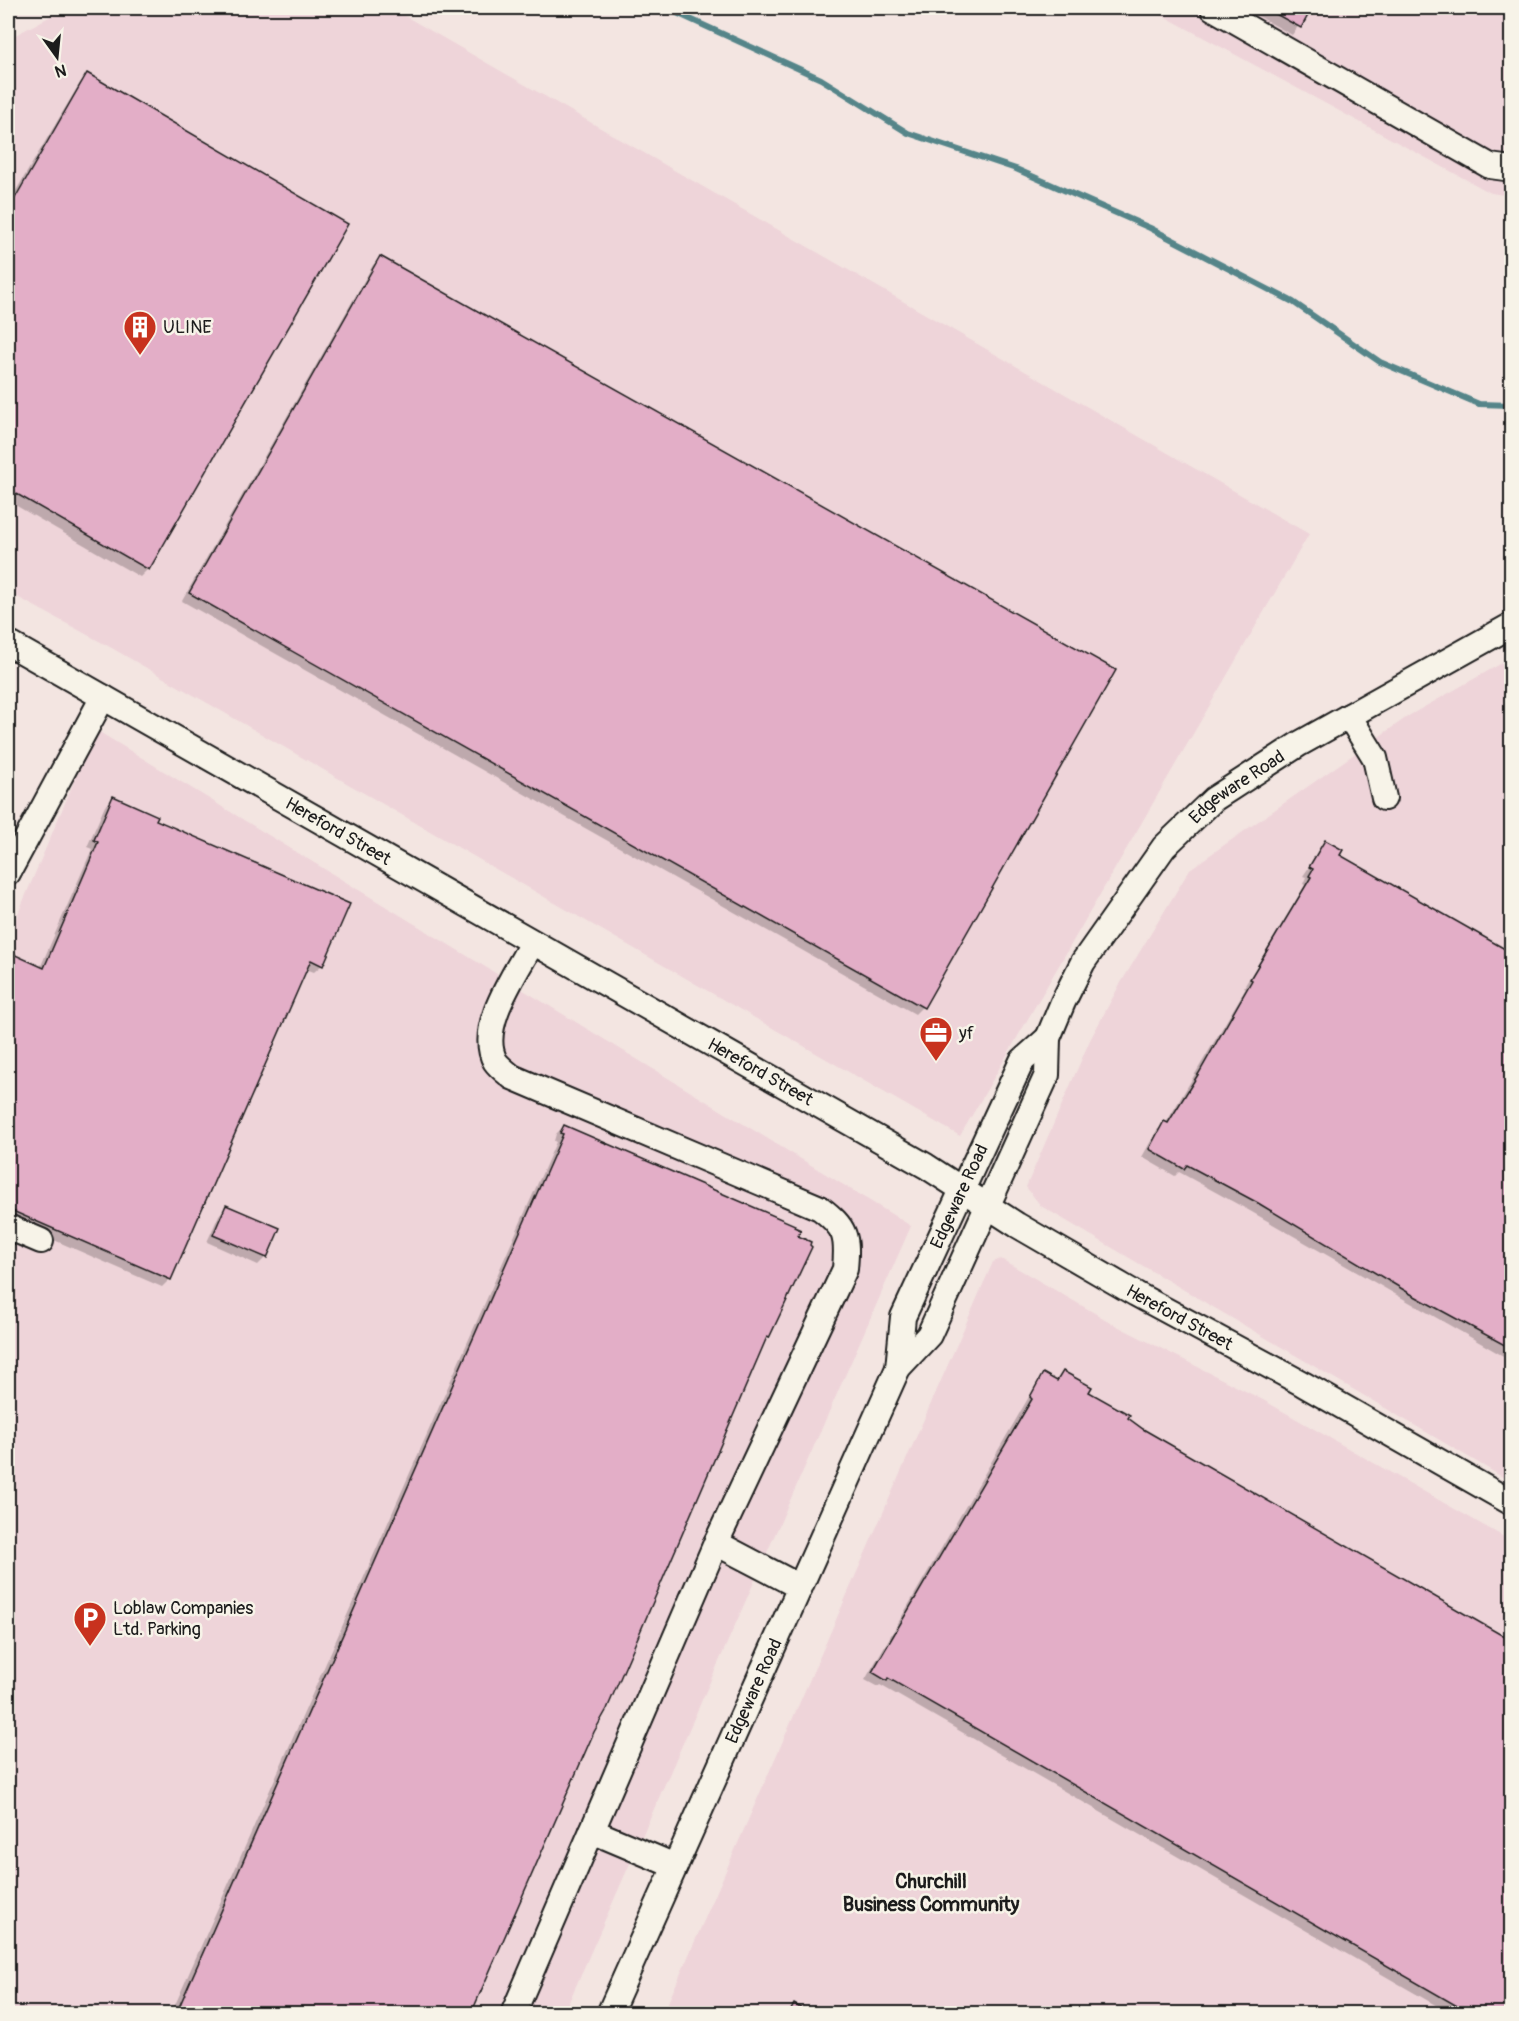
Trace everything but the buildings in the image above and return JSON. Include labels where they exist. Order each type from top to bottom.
[{"type":"street","points":[[1214,8],[1490,166],[1512,169]]},
{"type":"street","name":"Edgeware Road","points":[[898,1368],[929,1335],[1047,1075],[1048,1038],[1083,962],[1164,847],[1214,799],[1299,744],[1512,625]]},
{"type":"street","name":"Hereford Street","points":[[8,643],[962,1188],[1136,1294],[1303,1384],[1512,1503]]},
{"type":"street","points":[[8,873],[103,697]]},
{"type":"street","points":[[1349,716],[1376,758],[1383,798]]},
{"type":"street","points":[[513,2013],[716,1543],[845,1269],[848,1245],[841,1224],[820,1208],[512,1077],[496,1062],[490,1044],[495,1014],[532,943]]},
{"type":"street","name":"Edgeware Road","points":[[609,2013],[898,1368],[903,1317],[1022,1061],[1048,1038]]},
{"type":"street","points":[[8,1227],[41,1241]]},
{"type":"street","points":[[716,1543],[800,1587]]},
{"type":"street","points":[[591,1831],[675,1866]]},
{"type":"shaded area","points":[[66,8],[391,8],[1309,534],[960,1136],[110,647],[8,592],[8,39]]},
{"type":"shaded area","points":[[1149,8],[1511,8],[1511,196],[1491,193]]},
{"type":"shaded area","points":[[1511,658],[1511,1482],[1041,1206],[1026,1187],[1090,1040],[1119,986],[1190,869],[1410,715]]},
{"type":"shaded area","points":[[96,730],[911,1226],[564,2013],[8,2014],[8,937]]},
{"type":"shaded area","points":[[1001,1259],[1117,1326],[1263,1400],[1511,1541],[1511,2013],[663,2014],[993,1262]]},
{"type":"waterway","points":[[666,8],[821,79],[908,133],[1016,169],[1150,228],[1293,302],[1380,362],[1479,404],[1512,405]]},
{"type":"place","name":"ULINE","points":[[140,356]]},
{"type":"place","name":"yf","points":[[936,1062]]},
{"type":"place","name":"Loblaw Companies Ltd. Parking","points":[[90,1647]]},
{"type":"district","name":"Churchill Business Community","points":[[931,1892]]}]
